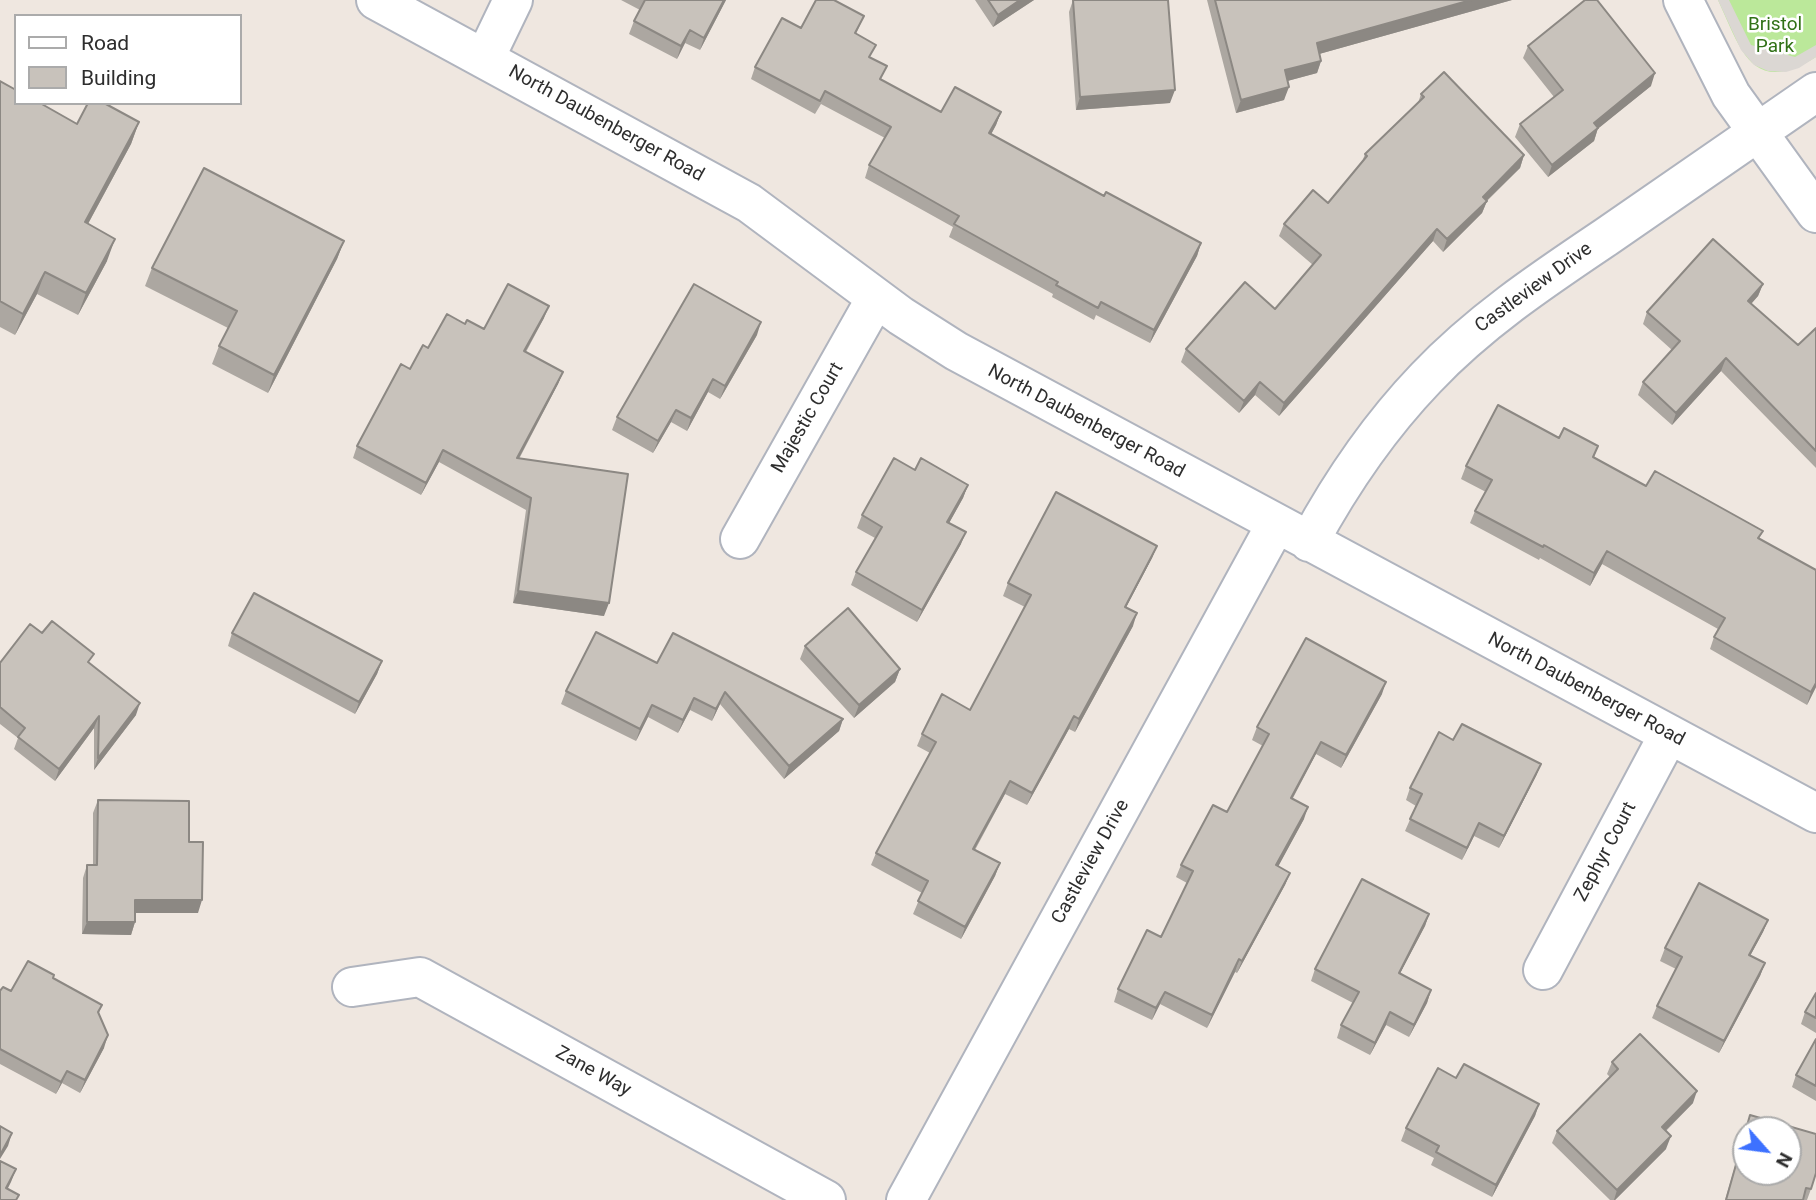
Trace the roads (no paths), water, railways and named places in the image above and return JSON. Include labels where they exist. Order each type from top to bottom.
[{"type":"street","name":"North Daubenberger Road","points":[[376,0],[749,203],[876,298],[956,351],[1816,813]]},
{"type":"street","points":[[485,58],[513,0]]},
{"type":"street","points":[[1683,0],[1731,95],[1816,213]]},
{"type":"street","name":"Castleview Drive","points":[[906,1200],[1293,533],[1345,478],[1383,426],[1467,338],[1527,291],[1816,92]]},
{"type":"street","name":"Majestic Court","points":[[740,539],[876,298]]},
{"type":"street","name":"Zephyr Court","points":[[1543,970],[1669,734]]},
{"type":"street","name":"Zane Way","points":[[352,987],[420,977],[825,1200]]},
{"type":"park label","name":"Bristol Park","points":[[1775,36]]}]
